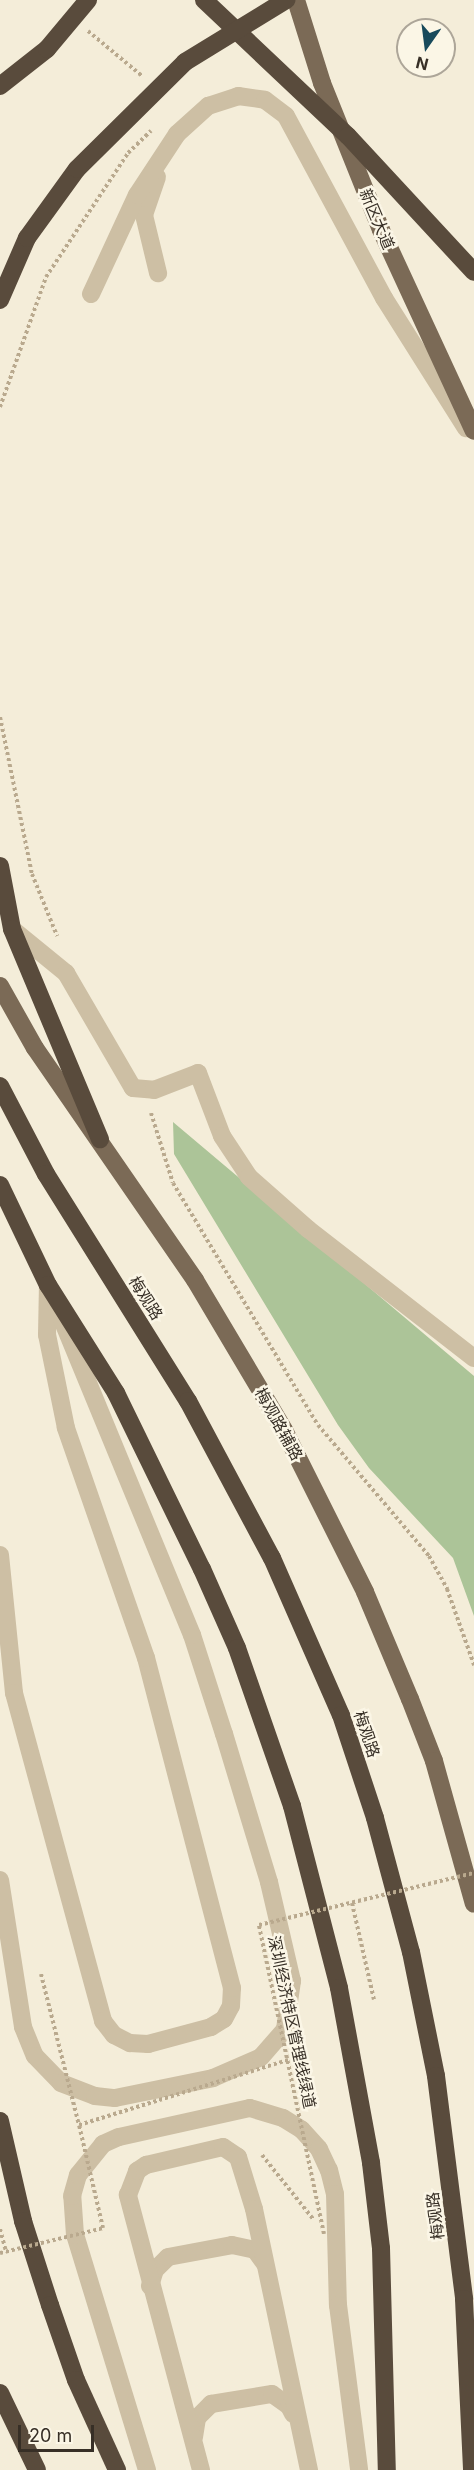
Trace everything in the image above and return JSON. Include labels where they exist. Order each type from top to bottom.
[{"type":"highway","points":[[0,86],[47,49],[88,0]]},
{"type":"highway","points":[[204,0],[348,136],[438,229],[474,272]]},
{"type":"highway","points":[[0,300],[27,238],[77,169],[185,62],[286,0]]},
{"type":"highway","points":[[0,866],[12,929],[100,1139]]},
{"type":"highway","name":"梅观路","points":[[0,1086],[46,1174],[199,1421],[276,1568],[341,1715],[375,1818],[411,1952],[436,2076],[464,2299],[472,2470]]},
{"type":"highway","points":[[0,1185],[48,1285],[116,1393],[202,1569],[237,1648],[292,1806],[339,1988],[371,2163],[381,2248],[387,2470]]},
{"type":"highway","points":[[0,2121],[23,2221],[50,2305],[76,2380],[117,2470]]},
{"type":"highway","points":[[0,2393],[37,2470]]},
{"type":"main road","name":"新区大道","points":[[296,0],[322,83],[381,230],[474,431]]},
{"type":"main road","name":"梅观路辅路","points":[[0,986],[35,1048],[100,1139],[195,1280],[284,1430],[365,1592],[434,1761],[474,1904]]},
{"type":"lane","points":[[91,294],[137,195],[177,134],[208,106],[238,96],[265,99],[286,116],[384,298],[474,440]]},
{"type":"lane","points":[[158,273],[144,215],[152,187],[177,134]]},
{"type":"lane","points":[[12,929],[66,973],[133,1088],[154,1090],[198,1073],[222,1136],[249,1177],[308,1229],[474,1358]]},
{"type":"lane","points":[[0,1555],[14,1693],[103,2021],[114,2035],[130,2043],[148,2044],[211,2028],[224,2019],[231,2006],[232,1988],[146,1658],[66,1428],[47,1335],[48,1285]]},
{"type":"lane","points":[[0,1880],[23,2027],[35,2056],[61,2083],[95,2096],[115,2098],[213,2078],[261,2057],[285,2029],[292,1981],[269,1882],[224,1734],[192,1635],[48,1285]]},
{"type":"lane","points":[[147,2470],[75,2235],[72,2196],[78,2175],[103,2144],[119,2137],[250,2108],[284,2118],[302,2130],[319,2149],[328,2170],[335,2194],[339,2305],[359,2470]]},
{"type":"lane","points":[[201,2470],[129,2210],[131,2182],[146,2165],[213,2148],[232,2151],[238,2157],[267,2268],[298,2427],[309,2470]]},
{"type":"lane","points":[[150,2286],[155,2270],[168,2257],[232,2245],[255,2250],[267,2268]]},
{"type":"lane","points":[[193,2443],[202,2409],[262,2394],[281,2398],[289,2406],[298,2427]]},
{"type":"path","points":[[80,24],[151,83]]},
{"type":"path","points":[[0,407],[46,277],[128,153],[153,129]]},
{"type":"path","points":[[0,717],[32,874],[63,945]]},
{"type":"path","points":[[151,1113],[173,1183],[318,1425],[429,1556],[447,1589],[474,1665]]},
{"type":"path","name":"深圳经济特区管理线绿道","points":[[324,2234],[260,1925],[474,1873]]},
{"type":"path","points":[[352,1903],[374,2000]]},
{"type":"path","points":[[0,2253],[104,2228],[41,1974]]},
{"type":"path","points":[[79,2126],[288,2060]]},
{"type":"path","points":[[0,2229],[6,2252]]},
{"type":"green space","points":[[173,1122],[474,1376],[474,1616],[453,1558],[369,1468],[338,1425],[174,1154]]}]
